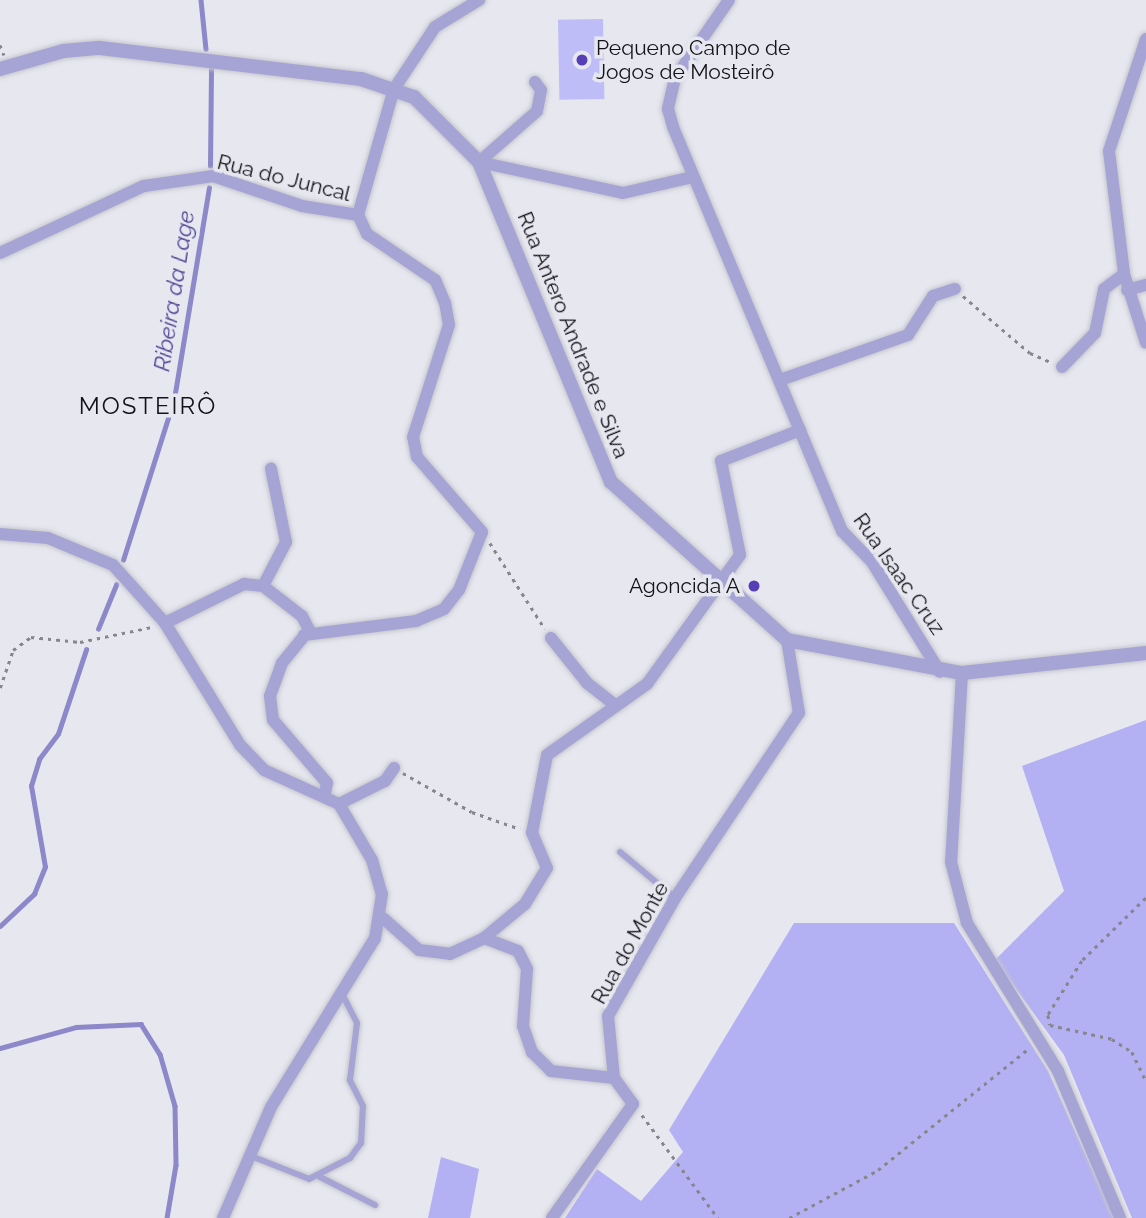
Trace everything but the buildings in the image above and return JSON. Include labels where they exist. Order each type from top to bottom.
[{"type":"street","name":"Rua do Juncal","points":[[0,253],[144,186],[213,176],[302,206],[358,215],[394,89],[435,27],[479,0]]},
{"type":"street","name":"Rua Isaac Cruz","points":[[729,0],[675,78],[668,109],[693,177],[842,531],[872,562],[940,672]]},
{"type":"street","points":[[1146,39],[1109,152],[1127,290],[1146,343]]},
{"type":"street","name":"Rua Antero Andrade e Silva","points":[[0,69],[63,51],[100,48],[394,89],[436,113],[479,162],[611,482],[787,640]]},
{"type":"street","points":[[479,162],[537,111],[541,90],[535,82]]},
{"type":"street","points":[[479,162],[623,193],[693,177]]},
{"type":"street","points":[[304,635],[416,621],[444,609],[459,590],[482,532],[417,457],[413,437],[449,325],[445,303],[435,280],[367,234],[358,215]]},
{"type":"street","points":[[1062,367],[1096,333],[1104,289],[1124,274]]},
{"type":"street","points":[[1127,290],[1146,285]]},
{"type":"street","points":[[780,380],[908,335],[933,296],[955,289]]},
{"type":"street","points":[[0,534],[48,538],[113,565],[165,623],[240,745],[264,770],[325,793],[339,804],[372,860],[383,918],[419,950],[450,954],[484,939],[542,884],[547,868],[531,833],[547,755],[614,704],[648,684],[740,555],[721,461],[800,430]]},
{"type":"street","points":[[263,586],[286,542],[271,469]]},
{"type":"street","points":[[165,623],[221,591],[263,586],[302,617],[309,630],[282,663],[270,695],[273,720],[327,783],[325,793]]},
{"type":"street","points":[[551,638],[587,683],[614,704]]},
{"type":"street","points":[[787,640],[940,672],[962,673],[1145,655]]},
{"type":"street","name":"Rua do Monte","points":[[614,1079],[608,1016],[675,898],[799,713],[787,640]]},
{"type":"street","points":[[962,673],[951,862],[967,923],[1040,1040],[1120,1218]]},
{"type":"street","points":[[339,804],[384,781],[394,768]]},
{"type":"street","points":[[223,1218],[271,1107],[342,996],[383,918]]},
{"type":"street","points":[[484,939],[518,951],[527,969],[523,1026],[532,1052],[551,1071],[614,1079],[633,1104],[552,1218]]},
{"type":"lane","points":[[620,852],[675,898]]},
{"type":"lane","points":[[320,1177],[361,1143],[363,1106],[350,1080],[357,1023],[342,996]]},
{"type":"lane","points":[[250,1156],[320,1177],[375,1205]]},
{"type":"path","points":[[955,289],[1030,353],[1062,367]]},
{"type":"path","points":[[482,532],[551,638]]},
{"type":"path","points":[[0,688],[13,650],[31,637],[80,642],[165,623]]},
{"type":"path","points":[[394,768],[472,812],[531,833]]},
{"type":"path","points":[[1146,898],[1082,961],[1048,1015],[1051,1025],[1112,1039],[1132,1052],[1146,1081]]},
{"type":"path","points":[[789,1218],[878,1170],[1040,1040]]},
{"type":"path","points":[[633,1104],[718,1218]]},
{"type":"shaded area","name":"Pequeno Campo de Jogos de Mosteirô","points":[[603,19],[604,99],[559,100],[558,20]]},
{"type":"shaded area","points":[[1146,720],[1146,1218],[1132,1218],[1064,1055],[995,960],[1064,891],[1022,766]]},
{"type":"shaded area","points":[[794,923],[954,923],[1048,1071],[1114,1218],[565,1218],[597,1169],[641,1201],[683,1152],[669,1130]]},
{"type":"shaded area","points":[[441,1157],[479,1169],[470,1218],[428,1218]]},
{"type":"waterway","name":"Ribeira da Lage","points":[[201,0],[206,49]]},
{"type":"waterway","name":"Ribeira da Lage","points":[[210,166],[211,67]]},
{"type":"waterway","name":"Ribeira da Lage","points":[[123,560],[174,399],[209,188]]},
{"type":"waterway","name":"Ribeira da Lage","points":[[98,629],[116,585]]},
{"type":"waterway","name":"Ribeira da Lage","points":[[0,926],[34,894],[45,867],[31,786],[39,759],[58,734],[86,650]]},
{"type":"waterway","name":"Ribeira da Lage","points":[[0,1048],[76,1027],[141,1024],[160,1054],[175,1106],[176,1165],[167,1218]]},
{"type":"place","name":"Pequeno Campo de Jogos de Mosteirô","points":[[582,60]]},
{"type":"place","name":"Agoncida A","points":[[754,586]]},
{"type":"district","name":"MOSTEIRÔ","points":[[148,406]]}]
